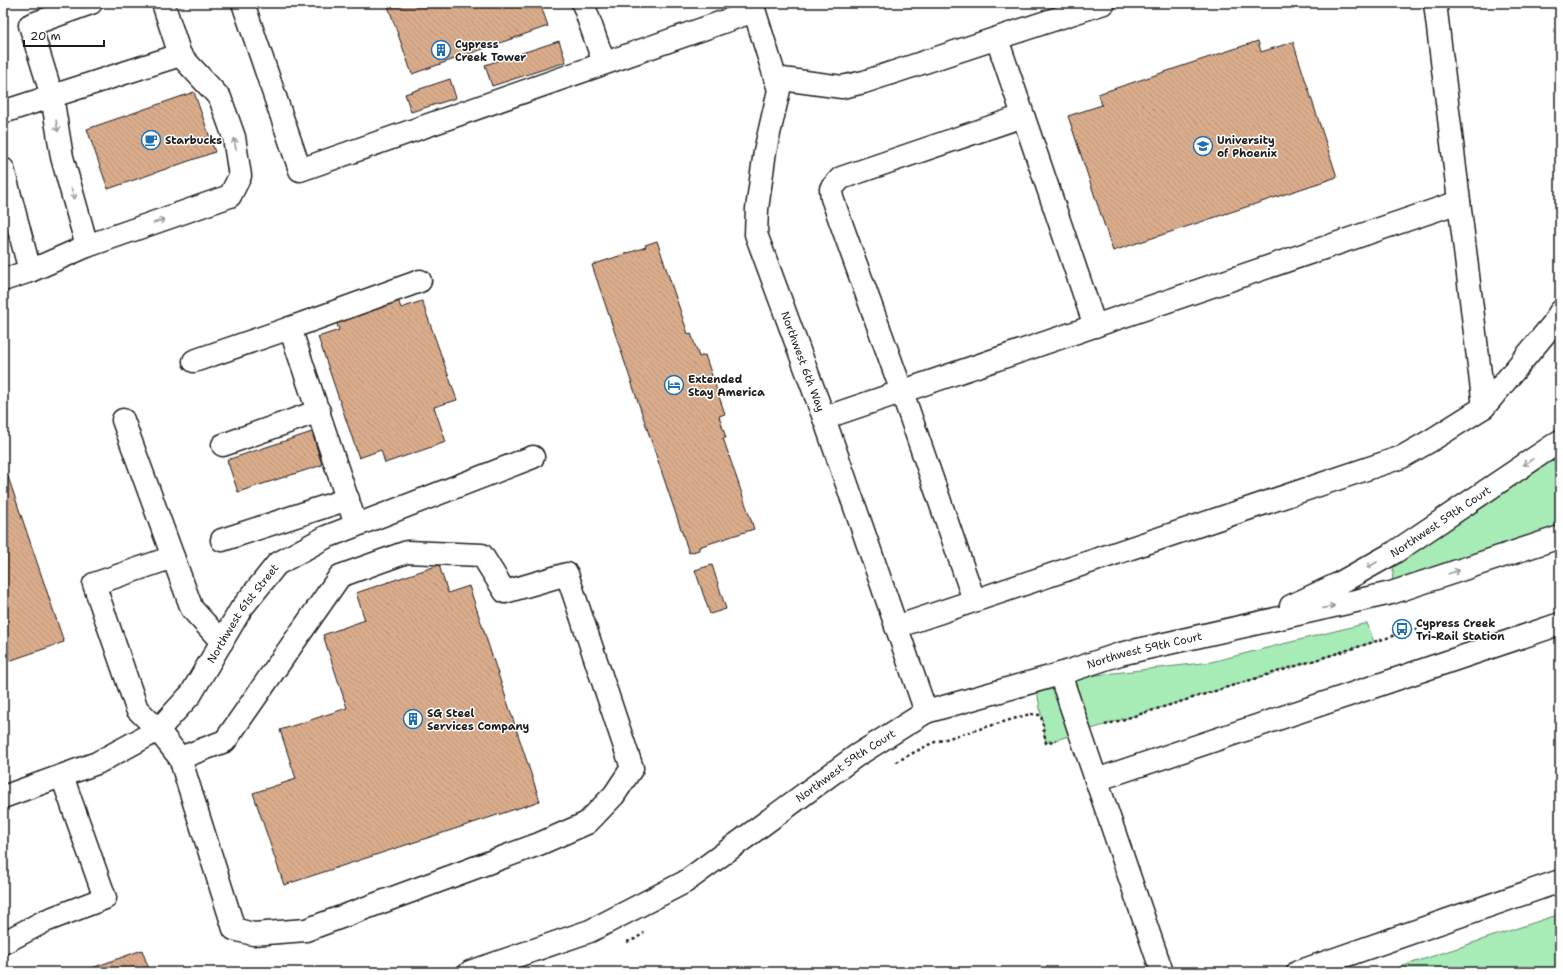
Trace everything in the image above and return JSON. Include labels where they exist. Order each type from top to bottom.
[{"type":"street","points":[[87,246],[62,157],[52,96],[30,25],[91,3]]},
{"type":"street","points":[[3,280],[30,271],[87,246],[230,196],[240,176],[234,137],[220,98],[180,55],[163,3]]},
{"type":"street","points":[[243,3],[300,170],[604,63],[753,7]]},
{"type":"street","points":[[583,3],[604,63]]},
{"type":"street","points":[[775,78],[842,87],[864,82],[1104,3]]},
{"type":"street","points":[[1435,3],[1484,407]]},
{"type":"street","name":"Northwest 6th Way","points":[[753,7],[778,90],[765,151],[757,209],[756,234],[824,418],[926,712]]},
{"type":"street","points":[[997,39],[1095,326]]},
{"type":"street","points":[[3,112],[180,55]]},
{"type":"street","points":[[974,600],[902,392],[832,198],[831,189],[841,178],[1023,116]]},
{"type":"street","points":[[3,169],[30,271]]},
{"type":"street","points":[[824,418],[1459,202]]},
{"type":"street","points":[[194,361],[420,281]]},
{"type":"street","points":[[896,626],[1402,457],[1484,407],[1553,324],[1560,312]]},
{"type":"street","points":[[290,328],[356,525]]},
{"type":"street","points":[[223,445],[319,411]]},
{"type":"street","points":[[123,420],[192,609],[222,642]]},
{"type":"street","name":"Northwest 59th Court","points":[[1250,624],[1338,584],[1395,552],[1560,440]]},
{"type":"street","name":"Northwest 61st Street","points":[[3,797],[97,763],[158,730],[191,694],[241,609],[277,564],[326,537],[533,457]]},
{"type":"street","points":[[222,540],[348,500]]},
{"type":"street","name":"Northwest 59th Court","points":[[470,972],[590,931],[685,882],[856,756],[926,712],[1060,674],[1120,654],[1391,593],[1560,537]]},
{"type":"street","points":[[173,557],[94,584],[137,708],[158,730],[180,758],[234,929],[253,934],[306,930],[546,841],[587,823],[614,795],[632,768],[567,574],[505,592],[482,555],[406,552],[340,576],[225,741],[180,758]]},
{"type":"street","points":[[1096,780],[1560,624]]},
{"type":"street","points":[[1060,674],[1162,972]]},
{"type":"street","points":[[3,943],[45,921],[105,898],[62,776]]},
{"type":"street","points":[[1298,972],[1560,881]]},
{"type":"path","points":[[890,766],[932,743],[1030,714],[1041,715],[1046,743],[1419,628]]},
{"type":"path","points":[[621,944],[635,939],[648,931]]},
{"type":"green space","points":[[1560,441],[1560,537],[1391,593],[1395,552]]},
{"type":"green space","points":[[1367,623],[1374,642],[1046,743],[1037,691],[1079,677],[1211,662]]},
{"type":"green space","points":[[1560,914],[1560,972],[1385,972]]},
{"type":"building","name":"Cypress Creek Tower","points":[[387,3],[540,3],[548,26],[412,74]]},
{"type":"building","points":[[559,41],[566,62],[492,86],[485,65]]},
{"type":"building","name":"University of Phoenix","points":[[1258,41],[1261,52],[1293,42],[1337,177],[1113,251],[1068,116],[1102,105],[1098,94]]},
{"type":"building","points":[[450,79],[456,98],[411,112],[405,94]]},
{"type":"building","name":"Starbucks","points":[[194,92],[215,152],[108,189],[87,129]]},
{"type":"building","name":"Extended Stay America","points":[[657,241],[688,334],[691,333],[699,357],[705,355],[725,414],[719,416],[726,438],[723,438],[754,529],[699,547],[699,550],[689,553],[592,265],[646,247],[645,245]]},
{"type":"building","points":[[398,300],[401,308],[422,301],[457,400],[434,407],[446,442],[385,463],[381,450],[359,458],[318,337],[339,330],[336,321]]},
{"type":"building","points":[[312,432],[322,465],[238,492],[227,460]]},
{"type":"building","points":[[3,462],[64,642],[3,663]]},
{"type":"building","name":"SG Steel Services Company","points":[[439,565],[448,593],[469,586],[540,801],[284,885],[253,793],[296,779],[280,730],[347,708],[323,635],[365,620],[356,593]]},
{"type":"building","points":[[712,565],[726,609],[710,614],[695,570]]},
{"type":"building","points":[[142,950],[150,972],[81,972]]},
{"type":"place","name":"Cypress Creek Tower","points":[[441,50]]},
{"type":"place","name":"Starbucks","points":[[151,140]]},
{"type":"place","name":"University of Phoenix","points":[[1203,146]]},
{"type":"place","name":"Extended Stay America","points":[[674,385]]},
{"type":"place","name":"Cypress Creek Tri-Rail Station","points":[[1402,629]]},
{"type":"place","name":"SG Steel Services Company","points":[[413,719]]}]
